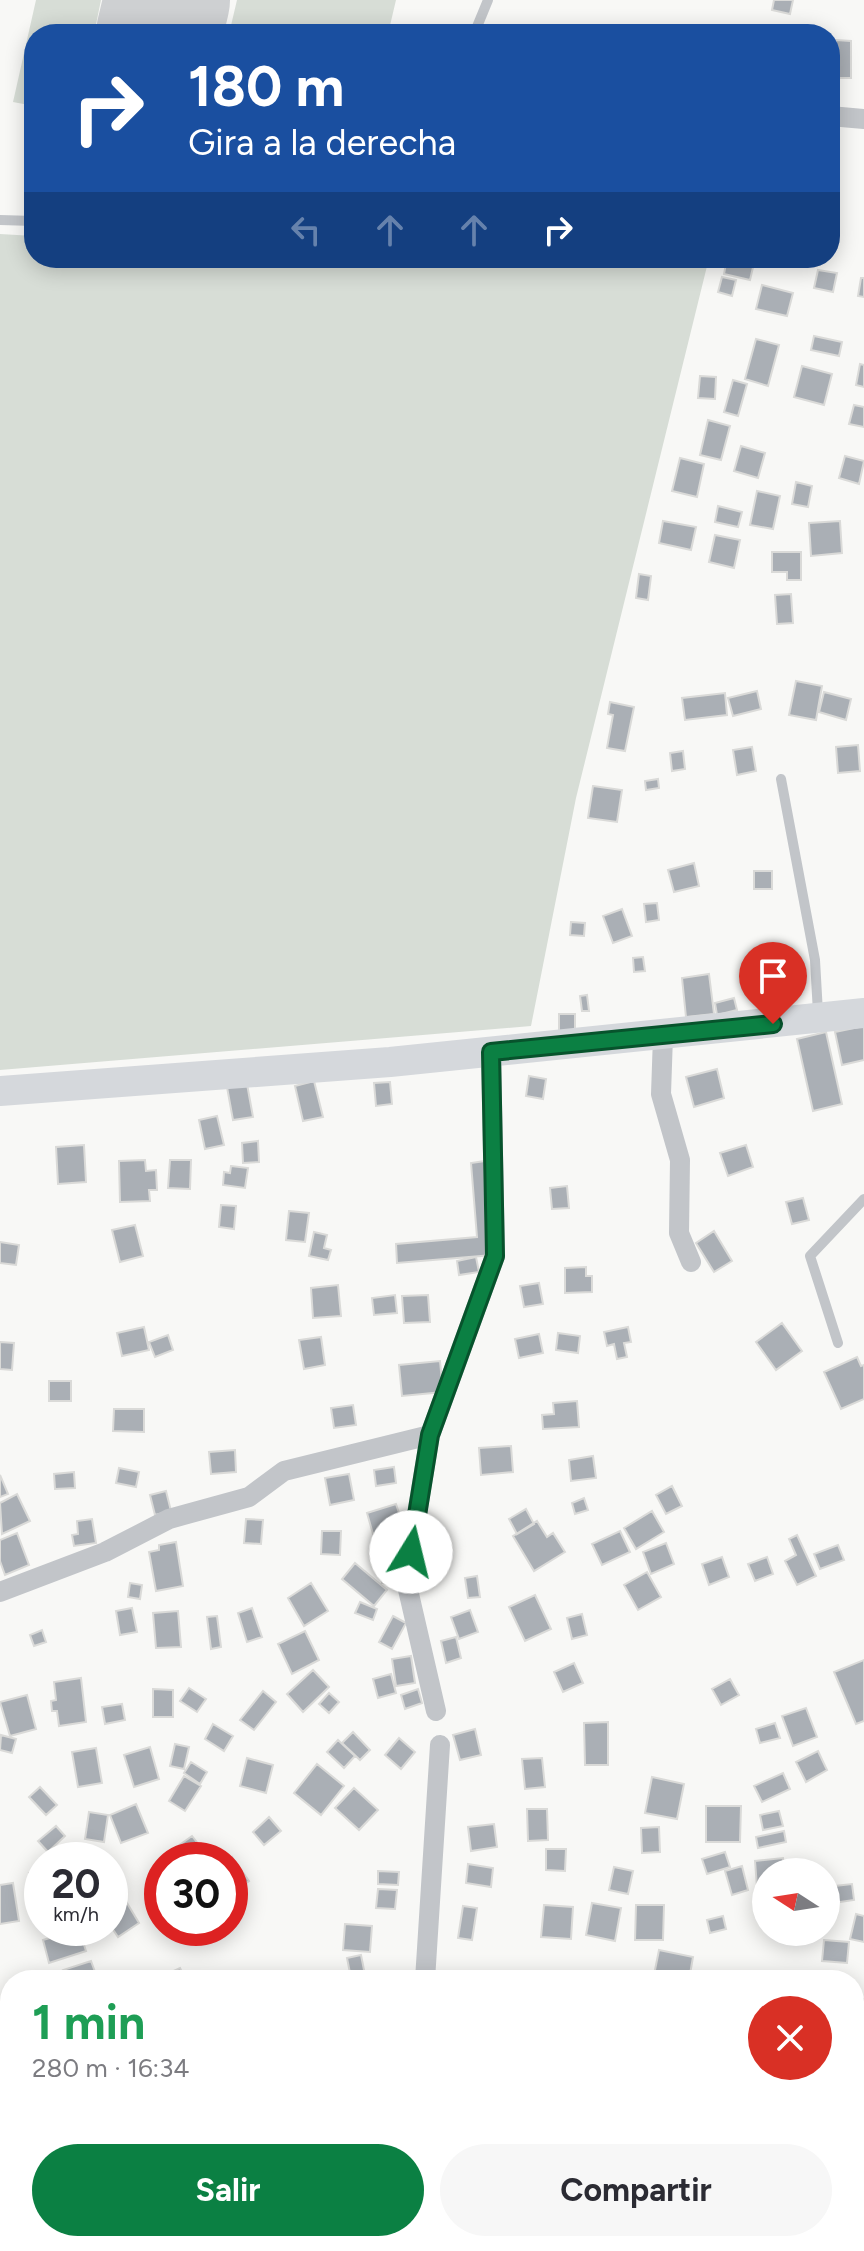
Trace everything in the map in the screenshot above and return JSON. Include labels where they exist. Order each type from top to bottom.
[{"type":"street","points":[[840,117],[864,119]]},
{"type":"street","points":[[0,1091],[491,1052],[864,1013]]},
{"type":"street","points":[[663,1036],[661,1094],[680,1160],[679,1233],[691,1262]]},
{"type":"street","points":[[436,1711],[406,1581],[430,1435],[495,1256],[491,1052]]},
{"type":"street","points":[[0,1592],[105,1552],[169,1519],[249,1497],[284,1471],[430,1435]]},
{"type":"street","points":[[426,1970],[440,1745]]},
{"type":"lane","points":[[478,24],[488,0]]},
{"type":"lane","points":[[0,220],[24,221]]},
{"type":"lane","points":[[781,779],[815,960],[819,1018]]},
{"type":"lane","points":[[838,1343],[810,1256],[864,1199]]},
{"type":"shaded area","points":[[36,0],[101,0],[96,24],[31,24]]},
{"type":"shaded area","points":[[237,0],[396,0],[390,24],[231,24]]},
{"type":"shaded area","points":[[24,53],[24,104],[13,102]]},
{"type":"shaded area","points":[[0,234],[24,235],[24,268],[707,268],[576,798],[531,1026],[0,1070]]},
{"type":"building","points":[[774,0],[793,0],[790,14],[772,10]]},
{"type":"building","points":[[840,40],[851,41],[851,78],[840,78]]},
{"type":"building","points":[[725,268],[753,268],[750,280],[724,274]]},
{"type":"building","points":[[818,270],[837,273],[833,292],[814,288]]},
{"type":"building","points":[[722,277],[736,280],[732,296],[718,292]]},
{"type":"building","points":[[861,278],[864,278],[864,297],[858,296]]},
{"type":"building","points":[[762,285],[793,293],[787,316],[756,309]]},
{"type":"building","points":[[814,336],[842,342],[839,356],[811,350]]},
{"type":"building","points":[[756,339],[779,345],[768,386],[745,379]]},
{"type":"building","points":[[860,364],[864,365],[864,387],[856,385]]},
{"type":"building","points":[[802,366],[832,374],[824,405],[794,397]]},
{"type":"building","points":[[700,376],[716,377],[715,399],[698,398]]},
{"type":"building","points":[[733,380],[747,384],[738,416],[724,412]]},
{"type":"building","points":[[854,405],[864,407],[864,427],[849,424]]},
{"type":"building","points":[[708,420],[730,426],[721,460],[700,455]]},
{"type":"building","points":[[741,446],[765,453],[758,478],[734,471]]},
{"type":"building","points":[[845,456],[864,461],[859,484],[839,478]]},
{"type":"building","points":[[680,458],[704,464],[697,497],[672,491]]},
{"type":"building","points":[[796,482],[812,486],[808,507],[792,504]]},
{"type":"building","points":[[757,491],[780,496],[773,529],[750,525]]},
{"type":"building","points":[[718,506],[742,512],[738,527],[715,522]]},
{"type":"building","points":[[663,521],[696,527],[691,550],[659,543]]},
{"type":"building","points":[[840,521],[842,553],[811,556],[809,523]]},
{"type":"building","points":[[715,535],[740,540],[734,568],[709,562]]},
{"type":"building","points":[[772,552],[801,552],[801,580],[787,580],[787,572],[772,572]]},
{"type":"building","points":[[639,574],[651,576],[648,600],[636,598]]},
{"type":"building","points":[[791,594],[793,623],[777,624],[775,595]]},
{"type":"building","points":[[796,681],[822,686],[816,720],[789,715]]},
{"type":"building","points":[[757,691],[761,709],[733,716],[728,698]]},
{"type":"building","points":[[824,692],[851,699],[846,720],[819,712]]},
{"type":"building","points":[[725,693],[727,715],[685,720],[682,698]]},
{"type":"building","points":[[610,702],[634,707],[625,751],[607,748],[613,715],[608,714]]},
{"type":"building","points":[[858,745],[860,771],[838,773],[836,747]]},
{"type":"building","points":[[752,747],[756,771],[737,775],[733,750]]},
{"type":"building","points":[[683,751],[685,769],[672,771],[670,753]]},
{"type":"building","points":[[658,779],[659,788],[646,790],[645,781]]},
{"type":"building","points":[[593,786],[622,790],[617,822],[588,818]]},
{"type":"building","points":[[694,863],[699,886],[674,892],[668,870]]},
{"type":"building","points":[[754,871],[772,871],[772,889],[754,889]]},
{"type":"building","points":[[657,903],[659,920],[646,922],[644,904]]},
{"type":"building","points":[[622,909],[632,936],[613,943],[603,916]]},
{"type":"building","points":[[571,922],[585,923],[584,936],[570,935]]},
{"type":"building","points":[[643,957],[645,971],[634,972],[633,958]]},
{"type":"building","points":[[709,974],[714,1014],[686,1017],[682,978]]},
{"type":"building","points":[[587,995],[589,1011],[582,1011],[580,996]]},
{"type":"building","points":[[734,998],[737,1010],[717,1015],[715,1003]]},
{"type":"building","points":[[559,1014],[575,1014],[575,1032],[559,1032]]},
{"type":"building","points":[[864,1026],[864,1060],[842,1065],[835,1032]]},
{"type":"building","points":[[826,1032],[842,1104],[813,1111],[797,1039]]},
{"type":"building","points":[[717,1069],[724,1098],[694,1107],[686,1077]]},
{"type":"building","points":[[529,1076],[546,1079],[543,1099],[526,1096]]},
{"type":"building","points":[[314,1081],[323,1117],[303,1121],[295,1086]]},
{"type":"building","points":[[390,1082],[392,1104],[376,1106],[374,1083]]},
{"type":"building","points":[[247,1084],[253,1117],[233,1120],[227,1087]]},
{"type":"building","points":[[217,1116],[224,1145],[205,1149],[199,1120]]},
{"type":"building","points":[[258,1141],[259,1162],[243,1163],[242,1143]]},
{"type":"building","points":[[84,1145],[86,1182],[58,1184],[56,1147]]},
{"type":"building","points":[[746,1145],[753,1167],[728,1176],[720,1153]]},
{"type":"building","points":[[145,1160],[146,1171],[156,1170],[157,1190],[149,1190],[150,1201],[120,1202],[119,1161]]},
{"type":"building","points":[[170,1160],[191,1160],[190,1189],[168,1188]]},
{"type":"building","points":[[485,1161],[493,1255],[397,1263],[396,1244],[477,1237],[471,1163]]},
{"type":"building","points":[[231,1166],[248,1168],[245,1188],[223,1185],[224,1172],[230,1173]]},
{"type":"building","points":[[567,1186],[569,1208],[552,1209],[550,1188]]},
{"type":"building","points":[[803,1198],[809,1220],[792,1224],[786,1202]]},
{"type":"building","points":[[221,1205],[236,1206],[234,1229],[219,1227]]},
{"type":"building","points":[[289,1211],[309,1213],[305,1242],[286,1240]]},
{"type":"building","points":[[135,1225],[143,1256],[120,1262],[112,1230]]},
{"type":"building","points":[[714,1231],[732,1261],[714,1272],[696,1243]]},
{"type":"building","points":[[314,1232],[327,1235],[324,1248],[331,1250],[328,1260],[309,1256]]},
{"type":"building","points":[[0,1242],[19,1245],[16,1265],[0,1263]]},
{"type":"building","points":[[476,1257],[479,1272],[459,1275],[457,1261]]},
{"type":"building","points":[[586,1267],[586,1276],[592,1276],[592,1292],[565,1293],[565,1268]]},
{"type":"building","points":[[539,1283],[543,1304],[524,1307],[520,1286]]},
{"type":"building","points":[[338,1285],[341,1316],[313,1318],[311,1288]]},
{"type":"building","points":[[395,1295],[397,1313],[374,1315],[372,1298]]},
{"type":"building","points":[[428,1295],[430,1322],[404,1323],[402,1296]]},
{"type":"building","points":[[782,1323],[802,1351],[776,1370],[756,1342]]},
{"type":"building","points":[[144,1327],[149,1350],[122,1356],[117,1333]]},
{"type":"building","points":[[628,1327],[631,1342],[624,1343],[627,1357],[617,1359],[614,1344],[607,1346],[604,1332]]},
{"type":"building","points":[[558,1333],[580,1336],[578,1353],[556,1350]]},
{"type":"building","points":[[539,1334],[543,1353],[519,1358],[515,1339]]},
{"type":"building","points":[[168,1335],[173,1350],[155,1357],[149,1342]]},
{"type":"building","points":[[321,1337],[325,1365],[304,1369],[299,1340]]},
{"type":"building","points":[[0,1342],[14,1343],[12,1370],[0,1369]]},
{"type":"building","points":[[857,1357],[861,1366],[864,1365],[864,1399],[841,1409],[824,1372]]},
{"type":"building","points":[[440,1361],[443,1392],[402,1396],[399,1365]]},
{"type":"building","points":[[49,1381],[71,1381],[71,1401],[49,1401]]},
{"type":"building","points":[[577,1401],[579,1427],[543,1429],[542,1415],[554,1414],[553,1403]]},
{"type":"building","points":[[353,1405],[356,1425],[334,1428],[331,1408]]},
{"type":"building","points":[[114,1409],[144,1409],[144,1432],[113,1431]]},
{"type":"building","points":[[511,1446],[513,1472],[481,1475],[479,1448]]},
{"type":"building","points":[[235,1450],[236,1472],[211,1474],[209,1452]]},
{"type":"building","points":[[593,1456],[596,1478],[571,1481],[569,1460]]},
{"type":"building","points":[[394,1467],[396,1483],[376,1486],[374,1470]]},
{"type":"building","points":[[119,1468],[139,1472],[136,1487],[116,1483]]},
{"type":"building","points":[[74,1472],[75,1488],[55,1489],[54,1474]]},
{"type":"building","points":[[349,1474],[354,1500],[330,1505],[325,1478]]},
{"type":"building","points":[[0,1475],[8,1494],[0,1497]]},
{"type":"building","points":[[672,1486],[682,1506],[666,1514],[656,1495]]},
{"type":"building","points":[[166,1491],[171,1511],[155,1515],[150,1495]]},
{"type":"building","points":[[17,1494],[30,1521],[2,1534],[0,1503]]},
{"type":"building","points":[[584,1498],[588,1510],[575,1514],[572,1503]]},
{"type":"building","points":[[396,1504],[403,1525],[373,1534],[367,1513]]},
{"type":"building","points":[[526,1509],[534,1524],[517,1534],[509,1519]]},
{"type":"building","points":[[652,1511],[664,1532],[636,1549],[624,1528]]},
{"type":"building","points":[[92,1519],[96,1543],[74,1546],[72,1535],[78,1534],[77,1521]]},
{"type":"building","points":[[246,1519],[263,1520],[261,1544],[244,1543]]},
{"type":"building","points":[[537,1521],[547,1537],[553,1533],[565,1552],[534,1571],[513,1536]]},
{"type":"building","points":[[322,1531],[341,1531],[340,1555],[321,1554]]},
{"type":"building","points":[[620,1531],[630,1552],[602,1565],[592,1544]]},
{"type":"building","points":[[17,1533],[29,1565],[5,1575],[0,1561],[0,1540]]},
{"type":"building","points":[[797,1535],[816,1576],[797,1585],[785,1561],[796,1555],[789,1539]]},
{"type":"building","points":[[176,1542],[183,1586],[156,1591],[149,1552],[159,1550],[159,1545]]},
{"type":"building","points":[[666,1543],[674,1564],[651,1574],[643,1552]]},
{"type":"building","points":[[838,1545],[844,1560],[820,1569],[814,1554]]},
{"type":"building","points":[[386,1557],[407,1561],[402,1586],[382,1583]]},
{"type":"building","points":[[722,1557],[729,1577],[709,1585],[702,1564]]},
{"type":"building","points":[[767,1557],[773,1574],[755,1581],[748,1564]]},
{"type":"building","points":[[355,1563],[387,1590],[374,1606],[342,1579]]},
{"type":"building","points":[[647,1572],[661,1597],[638,1610],[624,1585]]},
{"type":"building","points":[[477,1576],[480,1597],[468,1598],[465,1578]]},
{"type":"building","points":[[130,1583],[142,1585],[140,1599],[128,1597]]},
{"type":"building","points":[[311,1583],[328,1611],[304,1626],[288,1598]]},
{"type":"building","points":[[535,1595],[551,1629],[525,1641],[509,1607]]},
{"type":"building","points":[[360,1602],[377,1609],[373,1620],[355,1613]]},
{"type":"building","points":[[132,1608],[137,1632],[120,1635],[116,1611]]},
{"type":"building","points":[[252,1608],[262,1637],[247,1642],[238,1613]]},
{"type":"building","points":[[470,1610],[478,1632],[459,1639],[451,1617]]},
{"type":"building","points":[[178,1611],[181,1647],[156,1648],[153,1613]]},
{"type":"building","points":[[582,1614],[587,1635],[572,1639],[567,1618]]},
{"type":"building","points":[[217,1616],[221,1647],[211,1649],[207,1617]]},
{"type":"building","points":[[393,1616],[406,1623],[392,1649],[379,1642]]},
{"type":"building","points":[[42,1630],[46,1642],[34,1646],[30,1635]]},
{"type":"building","points":[[305,1631],[319,1660],[292,1674],[278,1644]]},
{"type":"building","points":[[456,1637],[461,1658],[446,1663],[441,1641]]},
{"type":"building","points":[[411,1656],[415,1683],[396,1686],[392,1659]]},
{"type":"building","points":[[864,1660],[864,1721],[856,1724],[834,1672]]},
{"type":"building","points":[[574,1663],[583,1683],[563,1692],[554,1672]]},
{"type":"building","points":[[313,1670],[329,1687],[303,1712],[287,1694]]},
{"type":"building","points":[[391,1674],[396,1693],[378,1698],[373,1679]]},
{"type":"building","points":[[81,1678],[86,1722],[59,1726],[57,1711],[52,1711],[51,1701],[56,1700],[54,1682]]},
{"type":"building","points":[[730,1679],[739,1695],[721,1705],[712,1689]]},
{"type":"building","points":[[189,1688],[206,1699],[197,1712],[180,1701]]},
{"type":"building","points":[[153,1689],[173,1690],[173,1717],[153,1717]]},
{"type":"building","points":[[418,1689],[422,1703],[405,1709],[401,1695]]},
{"type":"building","points":[[263,1691],[276,1702],[254,1730],[240,1720]]},
{"type":"building","points":[[329,1693],[339,1702],[329,1713],[319,1704]]},
{"type":"building","points":[[27,1695],[36,1729],[10,1736],[0,1702]]},
{"type":"building","points":[[122,1704],[125,1720],[105,1724],[102,1707]]},
{"type":"building","points":[[806,1708],[817,1737],[793,1746],[782,1716]]},
{"type":"building","points":[[608,1722],[608,1765],[585,1765],[584,1723]]},
{"type":"building","points":[[775,1723],[780,1738],[760,1743],[756,1729]]},
{"type":"building","points":[[213,1724],[233,1736],[224,1751],[205,1739]]},
{"type":"building","points":[[475,1729],[481,1755],[460,1760],[453,1735]]},
{"type":"building","points":[[353,1732],[370,1750],[360,1760],[342,1743]]},
{"type":"building","points":[[1,1735],[16,1739],[12,1753],[0,1750]]},
{"type":"building","points":[[399,1738],[415,1752],[401,1769],[385,1755]]},
{"type":"building","points":[[338,1740],[355,1756],[344,1768],[327,1752]]},
{"type":"building","points":[[175,1744],[189,1747],[184,1769],[170,1766]]},
{"type":"building","points":[[150,1747],[159,1779],[134,1787],[124,1755]]},
{"type":"building","points":[[96,1748],[102,1783],[78,1787],[72,1752]]},
{"type":"building","points":[[818,1751],[827,1770],[806,1782],[796,1762]]},
{"type":"building","points":[[247,1758],[273,1765],[266,1793],[240,1786]]},
{"type":"building","points":[[542,1758],[545,1787],[525,1789],[522,1759]]},
{"type":"building","points":[[191,1762],[207,1772],[200,1784],[184,1773]]},
{"type":"building","points":[[317,1764],[344,1786],[321,1815],[294,1793]]},
{"type":"building","points":[[783,1773],[790,1789],[762,1802],[754,1786]]},
{"type":"building","points":[[184,1776],[201,1786],[185,1811],[169,1801]]},
{"type":"building","points":[[652,1777],[684,1784],[677,1819],[645,1813]]},
{"type":"building","points":[[40,1787],[57,1805],[46,1815],[29,1797]]},
{"type":"building","points":[[354,1788],[378,1810],[359,1830],[335,1808]]},
{"type":"building","points":[[136,1804],[148,1833],[121,1842],[110,1815]]},
{"type":"building","points":[[706,1806],[741,1806],[740,1842],[706,1842]]},
{"type":"building","points":[[527,1809],[547,1809],[548,1840],[528,1841]]},
{"type":"building","points":[[779,1811],[783,1826],[763,1830],[760,1815]]},
{"type":"building","points":[[89,1812],[108,1815],[104,1842],[85,1839]]},
{"type":"building","points":[[269,1817],[281,1831],[264,1845],[253,1832]]},
{"type":"building","points":[[494,1824],[497,1847],[471,1851],[468,1827]]},
{"type":"building","points":[[56,1826],[65,1836],[59,1842],[38,1841]]},
{"type":"building","points":[[659,1827],[660,1852],[642,1853],[641,1828]]},
{"type":"building","points":[[784,1831],[786,1842],[758,1848],[756,1837]]},
{"type":"building","points":[[546,1849],[566,1849],[565,1871],[546,1870]]},
{"type":"building","points":[[725,1852],[730,1867],[707,1874],[702,1859]]},
{"type":"building","points":[[468,1864],[493,1868],[491,1887],[466,1883]]},
{"type":"building","points":[[742,1866],[748,1890],[732,1895],[725,1871]]},
{"type":"building","points":[[614,1867],[633,1871],[628,1894],[609,1890]]},
{"type":"building","points":[[378,1871],[399,1872],[398,1885],[378,1884]]},
{"type":"building","points":[[13,1883],[19,1921],[0,1924],[0,1885]]},
{"type":"building","points":[[852,1884],[854,1900],[840,1902],[840,1885]]},
{"type":"building","points":[[378,1889],[397,1890],[395,1909],[376,1908]]},
{"type":"building","points":[[592,1903],[621,1908],[615,1941],[586,1935]]},
{"type":"building","points":[[128,1905],[139,1923],[128,1930]]},
{"type":"building","points":[[544,1905],[573,1907],[571,1939],[541,1937]]},
{"type":"building","points":[[636,1905],[664,1905],[663,1940],[635,1940]]},
{"type":"building","points":[[463,1906],[477,1908],[472,1940],[458,1938]]},
{"type":"building","points":[[856,1914],[864,1916],[864,1942],[850,1939]]},
{"type":"building","points":[[723,1916],[726,1929],[710,1933],[707,1920]]},
{"type":"building","points":[[345,1924],[372,1926],[370,1952],[343,1950]]},
{"type":"building","points":[[840,1941],[849,1942],[847,1963],[822,1961],[823,1946],[840,1946]]},
{"type":"building","points":[[45,1946],[84,1946],[86,1951],[49,1963]]},
{"type":"building","points":[[659,1950],[693,1957],[691,1970],[655,1970]]},
{"type":"building","points":[[361,1955],[364,1970],[349,1970],[347,1958]]},
{"type":"building","points":[[91,1961],[94,1970],[63,1970]]},
{"type":"runway","points":[[161,24],[167,0]]},
{"type":"route","points":[[411,1552],[430,1435],[495,1256],[491,1052],[773,1024]]}]
